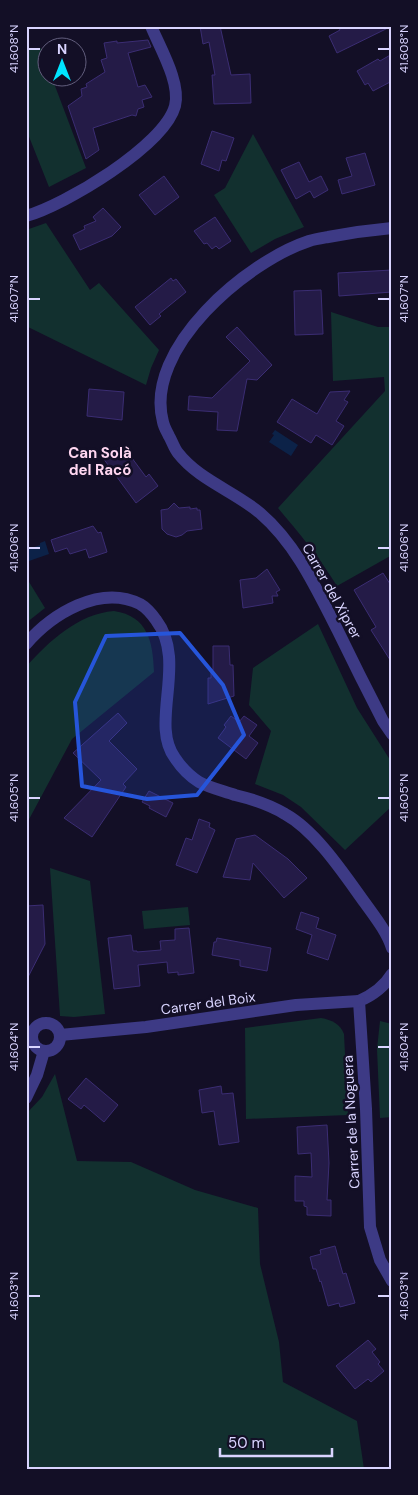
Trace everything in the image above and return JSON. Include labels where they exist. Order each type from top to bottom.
[{"type":"street","points":[[26,216],[60,201],[103,177],[134,154],[166,124],[175,105],[176,86],[151,26]]},
{"type":"street","name":"Carrer del Xiprer","points":[[392,228],[353,232],[310,240],[288,250],[238,282],[201,316],[185,336],[171,359],[163,385],[161,403],[163,422],[177,451],[188,464],[260,514],[298,556],[383,721],[392,734]]},
{"type":"street","points":[[26,644],[57,616],[73,608],[100,599],[127,599],[150,611],[166,635],[169,649],[170,677],[166,732],[174,757],[199,782],[272,808],[298,822],[343,871],[383,929],[392,948]]},
{"type":"street","points":[[359,1001],[386,984],[392,974]]},
{"type":"street","name":"Carrer del Boix","points":[[60,1036],[146,1027],[296,1005],[359,1001]]},
{"type":"street","name":"Carrer de la Noguera","points":[[359,1001],[366,1109],[370,1227],[380,1260],[392,1281]]},
{"type":"street","points":[[49,1023],[57,1028],[60,1036],[59,1044],[56,1048],[44,1051],[39,1049],[33,1042],[30,1031],[39,1025],[49,1023]]},
{"type":"street","points":[[26,1098],[35,1080],[44,1051]]},
{"type":"highlighted area","points":[[180,633],[223,685],[244,735],[197,795],[147,799],[82,786],[75,702],[106,636]]},
{"type":"green space","points":[[38,48],[38,88],[56,88],[86,168],[49,187],[26,129],[26,50]]},
{"type":"green space","points":[[253,134],[304,227],[275,239],[251,253],[214,195],[225,188]]},
{"type":"green space","points":[[46,223],[90,290],[99,283],[159,350],[146,385],[26,326],[26,230]]},
{"type":"green space","points":[[331,312],[378,327],[392,327],[392,555],[337,586],[278,508],[385,391],[384,377],[333,381]]},
{"type":"green space","points":[[26,577],[45,608],[26,623]]},
{"type":"green space","points":[[114,611],[134,618],[146,632],[152,651],[154,672],[72,739],[26,825],[26,667],[54,639],[76,623],[88,617]]},
{"type":"green space","points":[[318,624],[357,708],[392,763],[392,806],[345,850],[301,807],[283,795],[255,784],[271,731],[249,705],[253,668]]},
{"type":"green space","points":[[50,868],[90,881],[105,1014],[74,1017],[60,1016]]},
{"type":"green space","points":[[188,907],[190,925],[144,929],[142,911]]},
{"type":"green space","points":[[321,1018],[335,1023],[344,1034],[348,1115],[246,1119],[245,1028]]},
{"type":"green space","points":[[380,1021],[392,1024],[392,1117],[380,1118],[377,1049]]},
{"type":"green space","points":[[55,1074],[77,1161],[131,1162],[195,1190],[258,1208],[260,1264],[279,1342],[283,1382],[357,1421],[364,1469],[26,1469],[26,1114],[42,1097]]},
{"type":"water","points":[[275,430],[298,445],[291,456],[269,442]]},
{"type":"water","points":[[45,541],[49,554],[29,561],[26,550]]},
{"type":"building","points":[[200,26],[220,26],[231,75],[250,74],[251,103],[214,104],[212,75],[215,75],[209,42],[203,44]]},
{"type":"building","points":[[338,26],[392,26],[337,53],[329,36],[340,30]]},
{"type":"building","points":[[148,40],[151,47],[128,53],[138,87],[145,85],[152,97],[142,100],[144,107],[138,109],[136,116],[132,115],[93,128],[99,150],[86,159],[68,106],[82,96],[81,89],[88,88],[88,83],[105,72],[101,60],[107,58],[104,43],[117,41],[117,43]]},
{"type":"building","points":[[392,54],[392,81],[373,91],[368,83],[365,85],[357,71],[378,59],[380,61]]},
{"type":"building","points":[[212,131],[234,138],[226,161],[222,160],[219,171],[201,164]]},
{"type":"building","points":[[365,153],[375,185],[342,194],[338,180],[352,176],[346,158]]},
{"type":"building","points":[[299,162],[309,182],[321,176],[328,190],[314,198],[310,191],[296,199],[281,170]]},
{"type":"building","points":[[164,176],[179,197],[155,215],[139,195]]},
{"type":"building","points":[[103,208],[121,227],[112,236],[80,250],[73,235],[85,229],[84,226],[96,221],[93,217]]},
{"type":"building","points":[[215,217],[231,241],[219,249],[216,246],[212,249],[207,243],[204,244],[194,231]]},
{"type":"building","points":[[392,270],[392,292],[339,296],[338,273]]},
{"type":"building","points":[[171,278],[173,281],[176,279],[186,292],[159,314],[161,316],[150,325],[135,307]]},
{"type":"building","points":[[321,290],[323,334],[295,335],[294,291]]},
{"type":"building","points":[[237,327],[272,365],[257,380],[247,379],[237,431],[217,430],[218,412],[188,410],[189,396],[212,398],[250,361],[226,337]]},
{"type":"building","points":[[89,389],[124,392],[122,420],[87,416]]},
{"type":"building","points":[[350,391],[344,400],[348,402],[336,421],[344,426],[332,445],[316,435],[311,443],[277,422],[292,399],[317,414],[330,392]]},
{"type":"building","points":[[118,448],[122,453],[126,450],[146,477],[149,474],[158,486],[136,503],[103,458]]},
{"type":"building","points":[[174,503],[179,508],[190,507],[190,509],[197,508],[197,510],[200,510],[202,529],[187,531],[176,537],[167,534],[162,529],[161,510],[168,509]]},
{"type":"building","points":[[93,526],[98,533],[101,532],[107,552],[89,558],[86,549],[70,554],[67,548],[55,552],[51,540]]},
{"type":"building","points":[[267,569],[280,590],[276,592],[278,596],[272,596],[273,603],[243,608],[240,580],[256,578]]},
{"type":"building","points":[[383,573],[392,587],[392,663],[371,630],[376,627],[354,590]]},
{"type":"building","points":[[213,646],[229,646],[230,665],[233,665],[234,696],[208,704],[208,678],[211,678],[211,670],[213,670]]},
{"type":"building","points":[[118,713],[127,723],[109,741],[137,769],[123,784],[126,787],[92,837],[64,818],[101,780],[73,753]]},
{"type":"building","points":[[231,716],[239,722],[244,716],[257,725],[249,736],[258,743],[246,759],[218,738]]},
{"type":"building","points":[[149,791],[173,803],[166,817],[142,802]]},
{"type":"building","points":[[199,819],[210,823],[209,827],[215,830],[197,873],[176,865],[186,838],[192,840]]},
{"type":"building","points":[[255,835],[288,859],[307,878],[284,898],[253,863],[250,880],[223,877],[236,839]]},
{"type":"building","points":[[43,905],[45,944],[26,981],[26,906]]},
{"type":"building","points":[[301,912],[319,918],[316,928],[336,935],[328,960],[307,953],[312,935],[296,929]]},
{"type":"building","points":[[189,928],[194,973],[178,975],[178,972],[168,973],[167,962],[138,965],[140,986],[114,989],[108,938],[131,935],[133,951],[161,950],[160,941],[175,940],[175,929]]},
{"type":"building","points":[[217,938],[271,948],[267,971],[240,966],[240,960],[212,955],[214,942],[216,942]]},
{"type":"building","points":[[86,1078],[118,1105],[104,1122],[84,1105],[81,1109],[68,1099]]},
{"type":"building","points":[[221,1086],[222,1094],[233,1093],[239,1142],[219,1145],[214,1111],[202,1113],[199,1090]]},
{"type":"building","points":[[327,1125],[329,1163],[327,1200],[331,1200],[331,1216],[307,1215],[307,1207],[304,1206],[304,1201],[295,1201],[295,1176],[312,1177],[311,1153],[298,1154],[297,1127]]},
{"type":"building","points":[[335,1246],[343,1274],[346,1273],[355,1303],[340,1307],[339,1303],[328,1306],[321,1281],[316,1269],[313,1269],[310,1257],[321,1254],[320,1250]]},
{"type":"building","points":[[368,1340],[376,1349],[372,1352],[384,1371],[371,1382],[368,1379],[355,1389],[336,1366]]},
{"type":"district","name":"Can Solà del Racó","points":[[100,462]]}]
